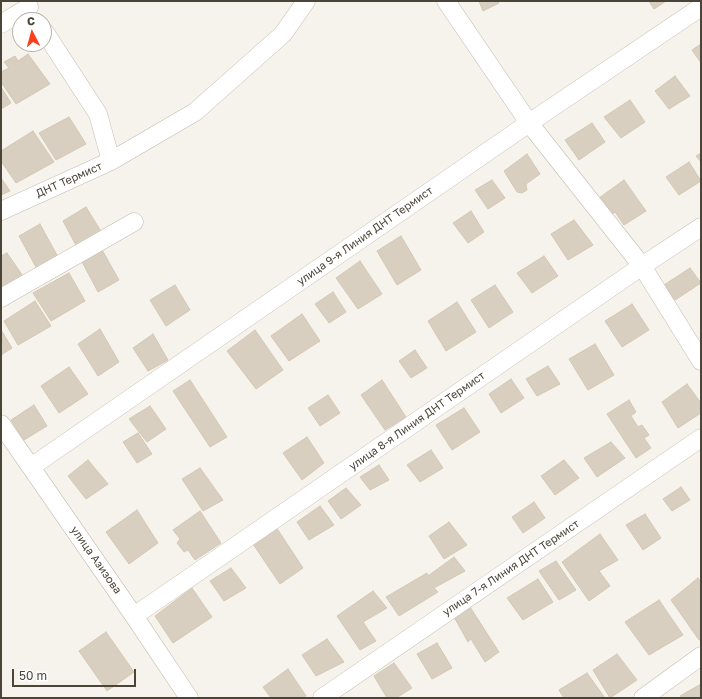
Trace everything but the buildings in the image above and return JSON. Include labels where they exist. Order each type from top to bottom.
[{"type":"street","points":[[111,161],[195,112],[283,34],[306,1]]},
{"type":"street","points":[[446,1],[528,122],[642,266],[701,361]]},
{"type":"street","name":"улица 9-я Линия ДНТ Термист","points":[[31,467],[528,122],[701,7]]},
{"type":"street","points":[[1,24],[30,9]]},
{"type":"street","name":"ДНТ Термист","points":[[1,210],[111,161],[98,114],[52,43]]},
{"type":"street","points":[[1,298],[134,222]]},
{"type":"street","name":"улица 8-я Линия ДНТ Термист","points":[[134,616],[642,266],[701,227]]},
{"type":"street","name":"улица Азизова","points":[[1,424],[189,698]]},
{"type":"street","name":"улица 7-я Линия ДНТ Термист","points":[[322,698],[701,438]]},
{"type":"street","points":[[643,698],[701,656]]}]
